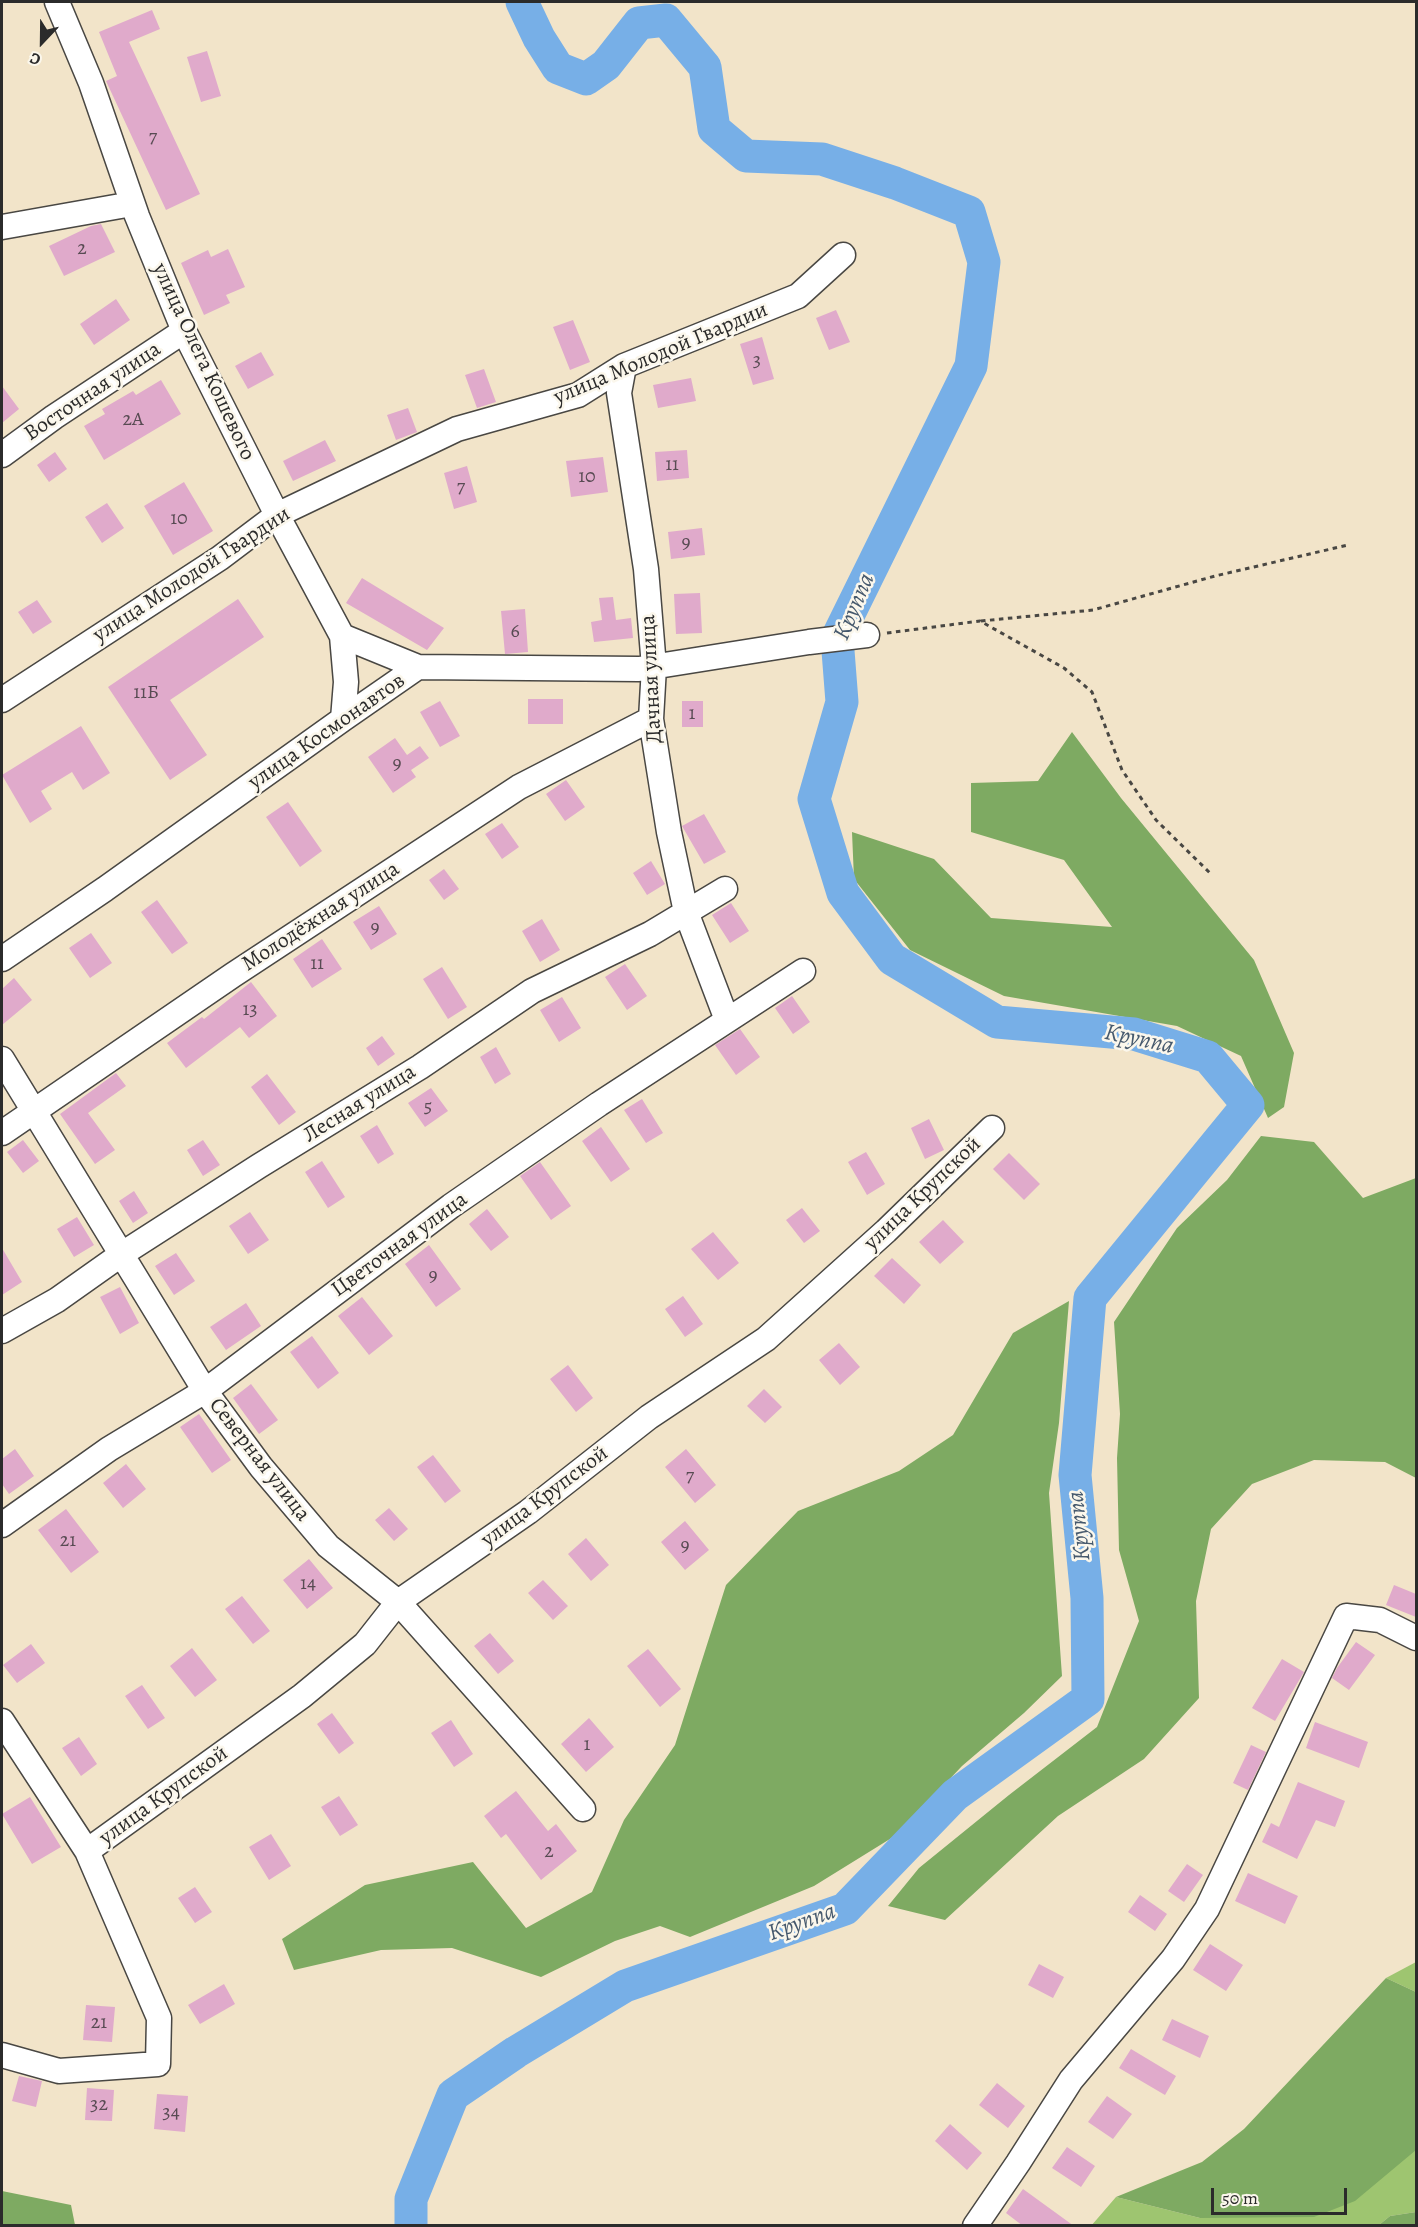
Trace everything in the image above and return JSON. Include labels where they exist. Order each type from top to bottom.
[{"type":"street","name":"улица Олега Кошевого","points":[[57,2],[92,83],[132,204],[184,331],[277,515],[342,636],[346,682],[343,719]]},
{"type":"street","points":[[2,227],[132,204]]},
{"type":"street","name":"улица Молодой Гвардии","points":[[2,700],[220,558],[277,515],[457,429],[578,396],[624,366],[798,296],[843,255]]},
{"type":"street","name":"Восточная улица","points":[[2,455],[54,417],[184,331]]},
{"type":"street","name":"Дачная улица","points":[[624,366],[619,393],[646,569],[654,667],[651,719],[669,832],[686,912],[727,1020]]},
{"type":"street","points":[[578,396],[593,397],[608,404],[624,416]]},
{"type":"street","name":"улица Космонавтов","points":[[2,959],[105,889],[418,667],[639,669],[867,635]]},
{"type":"street","points":[[342,636],[418,667]]},
{"type":"street","name":"Молодёжная улица","points":[[2,1133],[233,975],[519,787],[651,719]]},
{"type":"street","name":"Лесная улица","points":[[2,1331],[57,1300],[122,1254],[420,1067],[532,991],[650,934],[725,889]]},
{"type":"street","name":"Цветочная улица","points":[[2,1525],[109,1449],[205,1391],[451,1206],[599,1104],[803,971]]},
{"type":"street","name":"Северная улица","points":[[2,1059],[205,1391],[261,1467],[328,1546],[398,1602],[583,1809]]},
{"type":"street","name":"улица Крупской","points":[[87,1851],[302,1696],[365,1644],[398,1602],[528,1512],[649,1417],[766,1339],[886,1230],[992,1128]]},
{"type":"street","points":[[975,2226],[1071,2080],[1173,1959],[1207,1908],[1346,1616],[1380,1620],[1416,1638]]},
{"type":"street","points":[[2,1721],[87,1851],[159,2018],[158,2064],[60,2072],[2,2055]]},
{"type":"path","points":[[867,635],[1093,610],[1215,576],[1348,545]]},
{"type":"path","points":[[980,621],[1064,668],[1092,692],[1122,770],[1156,820],[1211,874]]},
{"type":"green space","points":[[1072,732],[1121,798],[1254,960],[1294,1053],[1284,1107],[1268,1118],[1241,1056],[1177,1026],[1004,996],[910,950],[854,879],[852,832],[934,859],[991,918],[1112,927],[1064,860],[971,832],[971,783],[1038,781]]},
{"type":"green space","points":[[1261,1136],[1314,1142],[1363,1198],[1416,1178],[1416,1478],[1385,1462],[1314,1460],[1252,1484],[1211,1529],[1196,1601],[1199,1698],[1144,1759],[1058,1816],[945,1920],[888,1906],[919,1868],[1097,1727],[1139,1621],[1119,1550],[1117,1458],[1120,1414],[1114,1322],[1177,1228],[1227,1180]]},
{"type":"green space","points":[[1069,1301],[1059,1423],[1049,1493],[1062,1676],[1024,1713],[962,1766],[898,1834],[814,1886],[690,1937],[660,1926],[615,1941],[541,1977],[452,1948],[381,1950],[294,1970],[282,1939],[365,1885],[473,1862],[526,1928],[592,1892],[624,1820],[675,1745],[726,1585],[798,1511],[899,1471],[953,1435],[1013,1333]]},
{"type":"green space","points":[[1416,1962],[1416,1992],[1386,1978]]},
{"type":"green space","points":[[1386,1978],[1416,1992],[1416,2150],[1355,2201],[1314,2217],[1200,2218],[1116,2197],[1202,2162],[1244,2129]]},
{"type":"green space","points":[[1416,2150],[1416,2212],[1390,2216],[1379,2225],[1091,2226],[1116,2197],[1200,2218]]},
{"type":"green space","points":[[2,2191],[71,2205],[75,2225],[2,2225]]},
{"type":"green space","points":[[1416,2212],[1416,2225],[1379,2225],[1390,2216]]},
{"type":"building","points":[[152,10],[160,29],[129,42],[200,194],[166,210],[106,81],[117,76],[99,32]]},
{"type":"building","points":[[207,51],[221,96],[201,102],[187,57]]},
{"type":"building","points":[[101,224],[115,252],[64,276],[49,246],[91,226]]},
{"type":"building","points":[[228,249],[245,287],[226,295],[230,303],[204,315],[181,263],[208,250],[211,257]]},
{"type":"building","points":[[116,299],[130,320],[94,345],[80,324]]},
{"type":"building","points":[[836,310],[850,342],[829,350],[816,318]]},
{"type":"building","points":[[573,320],[590,362],[570,370],[553,327]]},
{"type":"building","points":[[762,337],[774,379],[753,385],[740,344]]},
{"type":"building","points":[[261,352],[274,375],[248,389],[235,366]]},
{"type":"building","points":[[484,369],[496,402],[477,408],[465,375]]},
{"type":"building","points":[[691,378],[696,401],[658,408],[653,385]]},
{"type":"building","points":[[161,380],[181,414],[104,460],[84,426],[105,414],[102,409],[133,391],[136,395]]},
{"type":"building","points":[[2,386],[19,409],[2,423]]},
{"type":"building","points":[[408,408],[417,432],[396,440],[387,415]]},
{"type":"building","points":[[325,440],[336,461],[293,481],[283,461]]},
{"type":"building","points":[[687,450],[689,478],[657,481],[655,452]]},
{"type":"building","points":[[55,452],[67,469],[49,482],[37,465]]},
{"type":"building","points":[[603,457],[608,492],[571,497],[566,461]]},
{"type":"building","points":[[467,466],[477,502],[454,509],[444,473]]},
{"type":"building","points":[[184,482],[213,531],[173,555],[144,506]]},
{"type":"building","points":[[107,503],[124,528],[102,543],[85,517]]},
{"type":"building","points":[[702,528],[705,555],[671,559],[668,532]]},
{"type":"building","points":[[362,578],[444,628],[427,650],[346,603]]},
{"type":"building","points":[[700,593],[702,633],[676,634],[674,594]]},
{"type":"building","points":[[613,597],[616,620],[631,618],[633,638],[594,642],[591,622],[602,620],[599,598]]},
{"type":"building","points":[[238,599],[264,637],[170,700],[207,755],[170,780],[108,687]]},
{"type":"building","points":[[37,600],[52,622],[33,634],[18,612]]},
{"type":"building","points":[[525,609],[528,652],[505,654],[501,611]]},
{"type":"building","points":[[528,699],[563,699],[563,724],[528,724]]},
{"type":"building","points":[[440,701],[460,736],[440,747],[420,712]]},
{"type":"building","points":[[682,701],[703,701],[703,727],[682,727]]},
{"type":"building","points":[[81,726],[110,773],[83,790],[72,772],[41,791],[52,809],[30,823],[2,775]]},
{"type":"building","points":[[395,738],[407,755],[420,746],[429,758],[411,770],[416,777],[393,793],[368,757]]},
{"type":"building","points":[[566,780],[585,807],[565,821],[546,794]]},
{"type":"building","points":[[288,802],[322,851],[300,867],[266,817]]},
{"type":"building","points":[[704,814],[726,852],[704,864],[682,826]]},
{"type":"building","points":[[502,823],[519,847],[502,859],[485,834]]},
{"type":"building","points":[[651,861],[665,884],[647,895],[633,873]]},
{"type":"building","points":[[444,869],[459,889],[444,900],[429,880]]},
{"type":"building","points":[[157,900],[188,943],[172,954],[141,912]]},
{"type":"building","points":[[731,903],[749,931],[730,943],[712,915]]},
{"type":"building","points":[[379,906],[397,934],[371,950],[353,922]]},
{"type":"building","points":[[542,919],[560,950],[540,962],[522,931]]},
{"type":"building","points":[[91,933],[112,963],[90,978],[69,948]]},
{"type":"building","points":[[322,939],[342,969],[312,988],[293,959]]},
{"type":"building","points":[[625,964],[647,996],[627,1010],[605,977]]},
{"type":"building","points":[[442,967],[467,1007],[448,1019],[423,979]]},
{"type":"building","points":[[14,978],[32,1000],[2,1025],[2,989]]},
{"type":"building","points":[[251,982],[277,1016],[249,1038],[240,1027],[186,1068],[167,1043],[202,1017],[204,1019]]},
{"type":"building","points":[[792,996],[810,1022],[793,1034],[775,1008]]},
{"type":"building","points":[[562,997],[581,1028],[559,1042],[540,1010]]},
{"type":"building","points":[[740,1029],[760,1057],[736,1075],[715,1045]]},
{"type":"building","points":[[382,1036],[395,1054],[378,1066],[366,1048]]},
{"type":"building","points":[[496,1047],[511,1074],[495,1084],[480,1057]]},
{"type":"building","points":[[116,1073],[126,1086],[88,1113],[115,1150],[95,1164],[60,1114]]},
{"type":"building","points":[[267,1074],[296,1112],[279,1125],[251,1087]]},
{"type":"building","points":[[431,1088],[448,1111],[425,1127],[408,1103]]},
{"type":"building","points":[[642,1099],[663,1133],[646,1143],[624,1110]]},
{"type":"building","points":[[929,1119],[944,1150],[925,1159],[911,1128]]},
{"type":"building","points":[[377,1125],[394,1154],[378,1164],[360,1136]]},
{"type":"building","points":[[601,1127],[630,1169],[611,1182],[582,1141]]},
{"type":"building","points":[[23,1140],[39,1161],[23,1173],[7,1152]]},
{"type":"building","points":[[203,1140],[220,1165],[203,1176],[187,1150]]},
{"type":"building","points":[[866,1152],[885,1184],[867,1195],[848,1162]]},
{"type":"building","points":[[1009,1153],[1040,1184],[1024,1200],[993,1169]]},
{"type":"building","points":[[322,1161],[345,1197],[328,1208],[305,1172]]},
{"type":"building","points":[[540,1162],[571,1206],[551,1220],[520,1176]]},
{"type":"building","points":[[134,1191],[148,1213],[133,1223],[119,1201]]},
{"type":"building","points":[[802,1208],[820,1231],[804,1243],[786,1220]]},
{"type":"building","points":[[487,1209],[509,1237],[491,1251],[469,1224]]},
{"type":"building","points":[[250,1212],[269,1240],[248,1254],[229,1226]]},
{"type":"building","points":[[77,1217],[94,1245],[74,1257],[57,1229]]},
{"type":"building","points":[[943,1220],[964,1242],[940,1264],[919,1242]]},
{"type":"building","points":[[713,1232],[739,1263],[718,1280],[691,1249]]},
{"type":"building","points":[[429,1245],[461,1289],[436,1307],[405,1264]]},
{"type":"building","points":[[2,1248],[22,1282],[2,1295]]},
{"type":"building","points":[[176,1253],[195,1281],[174,1295],[155,1266]]},
{"type":"building","points":[[892,1258],[921,1285],[904,1304],[874,1276]]},
{"type":"building","points":[[120,1287],[139,1323],[120,1334],[100,1297]]},
{"type":"building","points":[[683,1296],[703,1324],[685,1337],[665,1309]]},
{"type":"building","points":[[362,1297],[393,1336],[369,1355],[338,1316]]},
{"type":"building","points":[[246,1303],[261,1326],[226,1350],[210,1327]]},
{"type":"building","points":[[312,1336],[339,1373],[318,1389],[290,1352]]},
{"type":"building","points":[[839,1343],[860,1367],[840,1385],[819,1360]]},
{"type":"building","points":[[568,1365],[593,1398],[576,1412],[550,1379]]},
{"type":"building","points":[[251,1384],[278,1420],[259,1434],[233,1398]]},
{"type":"building","points":[[764,1389],[782,1407],[765,1423],[747,1406]]},
{"type":"building","points":[[199,1414],[231,1460],[212,1473],[180,1427]]},
{"type":"building","points":[[15,1449],[34,1476],[9,1494],[2,1484],[2,1459]]},
{"type":"building","points":[[686,1449],[716,1485],[695,1503],[665,1467]]},
{"type":"building","points":[[433,1455],[461,1491],[445,1503],[417,1467]]},
{"type":"building","points":[[126,1464],[146,1489],[123,1508],[103,1483]]},
{"type":"building","points":[[389,1508],[408,1529],[394,1541],[375,1520]]},
{"type":"building","points":[[66,1509],[99,1552],[71,1573],[38,1530]]},
{"type":"building","points":[[685,1521],[709,1550],[685,1570],[661,1542]]},
{"type":"building","points":[[586,1538],[609,1565],[591,1581],[568,1554]]},
{"type":"building","points":[[309,1559],[333,1588],[307,1609],[283,1580]]},
{"type":"building","points":[[543,1580],[568,1606],[553,1620],[528,1593]]},
{"type":"building","points":[[1394,1585],[1416,1594],[1416,1617],[1386,1605]]},
{"type":"building","points":[[242,1596],[270,1631],[253,1644],[225,1609]]},
{"type":"building","points":[[490,1633],[514,1661],[498,1674],[474,1646]]},
{"type":"building","points":[[1356,1642],[1375,1655],[1349,1690],[1332,1678]]},
{"type":"building","points":[[31,1644],[45,1663],[17,1683],[3,1665]]},
{"type":"building","points":[[192,1648],[217,1680],[195,1697],[170,1666]]},
{"type":"building","points":[[648,1649],[681,1689],[660,1707],[627,1666]]},
{"type":"building","points":[[1282,1659],[1304,1672],[1275,1721],[1252,1708]]},
{"type":"building","points":[[142,1685],[165,1718],[148,1729],[125,1696]]},
{"type":"building","points":[[332,1713],[354,1743],[339,1754],[317,1724]]},
{"type":"building","points":[[589,1718],[614,1747],[586,1772],[561,1744]]},
{"type":"building","points":[[451,1720],[473,1754],[454,1767],[431,1733]]},
{"type":"building","points":[[1315,1722],[1368,1742],[1359,1768],[1306,1748]]},
{"type":"building","points":[[79,1737],[97,1764],[81,1776],[62,1748]]},
{"type":"building","points":[[1251,1745],[1266,1752],[1248,1790],[1233,1783]]},
{"type":"building","points":[[1298,1782],[1345,1801],[1335,1827],[1316,1820],[1297,1859],[1262,1842],[1271,1823],[1279,1827]]},
{"type":"building","points":[[516,1791],[548,1831],[556,1824],[577,1851],[541,1880],[506,1834],[501,1838],[484,1816]]},
{"type":"building","points":[[339,1796],[358,1825],[340,1836],[321,1807]]},
{"type":"building","points":[[30,1797],[61,1847],[32,1864],[2,1814]]},
{"type":"building","points":[[271,1834],[291,1866],[269,1880],[249,1847]]},
{"type":"building","points":[[1187,1864],[1203,1875],[1184,1902],[1168,1891]]},
{"type":"building","points":[[1248,1873],[1298,1896],[1285,1924],[1235,1901]]},
{"type":"building","points":[[195,1887],[212,1912],[195,1923],[178,1898]]},
{"type":"building","points":[[1140,1895],[1167,1914],[1155,1931],[1128,1912]]},
{"type":"building","points":[[1210,1944],[1243,1965],[1226,1991],[1193,1970]]},
{"type":"building","points":[[1039,1964],[1064,1977],[1053,1998],[1028,1985]]},
{"type":"building","points":[[224,1984],[235,2004],[200,2024],[188,2005]]},
{"type":"building","points":[[86,2005],[115,2007],[112,2042],[83,2040]]},
{"type":"building","points":[[1172,2019],[1209,2036],[1200,2058],[1162,2040]]},
{"type":"building","points":[[1131,2049],[1176,2076],[1165,2095],[1119,2068]]},
{"type":"building","points":[[19,2076],[42,2081],[36,2107],[12,2101]]},
{"type":"building","points":[[997,2083],[1025,2106],[1008,2128],[979,2105]]},
{"type":"building","points":[[87,2088],[114,2090],[112,2121],[85,2120]]},
{"type":"building","points":[[157,2094],[188,2096],[185,2132],[154,2129]]},
{"type":"building","points":[[1107,2096],[1132,2114],[1113,2139],[1088,2122]]},
{"type":"building","points":[[950,2124],[982,2153],[967,2170],[935,2141]]},
{"type":"building","points":[[1067,2147],[1095,2166],[1081,2187],[1052,2168]]},
{"type":"building","points":[[1023,2189],[1074,2226],[1023,2226],[1006,2213]]},
{"type":"waterway","name":"Круппа","points":[[411,2226],[411,2199],[453,2095],[516,2052],[625,1986],[845,1909],[955,1795],[1088,1699],[1087,1598],[1075,1475],[1090,1298],[1248,1105],[1208,1057],[1134,1034],[997,1022],[892,959],[843,893],[814,799],[842,702],[837,638],[971,366],[984,262],[969,212],[895,183],[822,159],[746,156],[714,129],[705,67],[666,20],[639,23],[606,65],[586,79],[558,68],[539,38],[522,2]]}]
